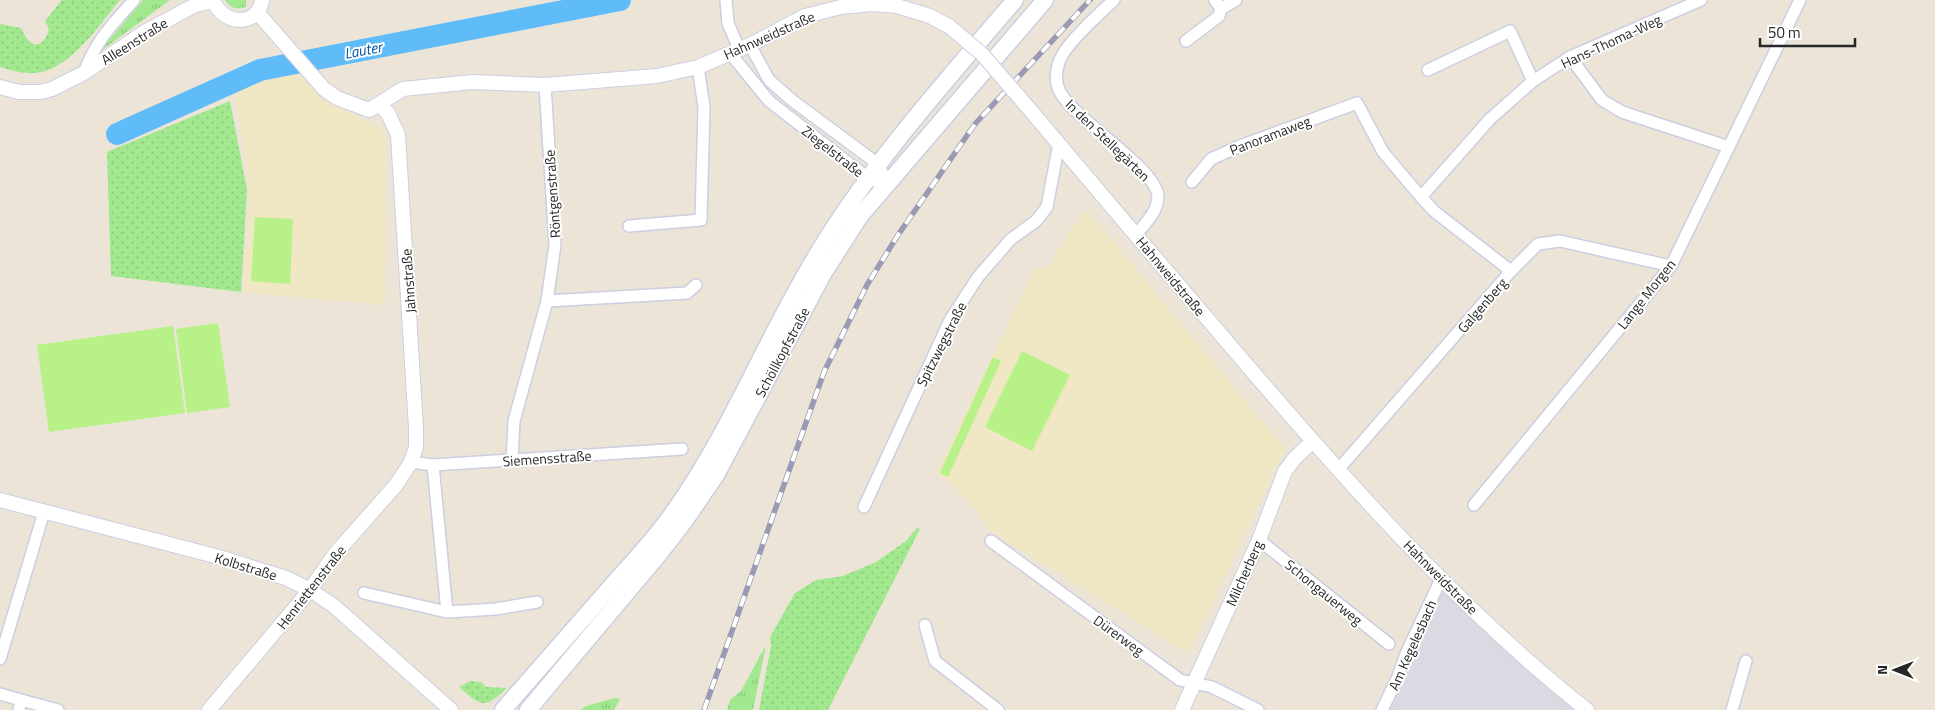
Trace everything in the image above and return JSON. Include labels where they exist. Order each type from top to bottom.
[{"type":"main road","name":"Schöllkopfstraße","points":[[503,710],[672,514],[699,475],[742,398],[769,342],[814,259],[868,178],[942,85],[1015,0]]},
{"type":"main road","name":"Schöllkopfstraße","points":[[528,710],[659,554],[716,475],[823,274],[860,216],[1045,0]]},
{"type":"street","name":"Alleenstraße","points":[[84,73],[92,52],[105,33],[134,0]]},
{"type":"street","name":"Ziegelstraße","points":[[726,0],[728,23],[769,101],[868,178],[885,185]]},
{"type":"street","name":"In den Stellegärten","points":[[1114,0],[1068,47],[1060,61],[1056,76],[1059,91],[1070,104],[1142,170],[1154,185],[1158,196],[1154,211],[1136,234]]},
{"type":"street","points":[[1186,41],[1219,16],[1218,5],[1236,0]]},
{"type":"street","name":"Hans-Thoma-Weg","points":[[1420,197],[1490,120],[1533,81],[1570,57],[1701,0]]},
{"type":"street","name":"Lange Morgen","points":[[1474,505],[1671,266],[1800,0]]},
{"type":"street","name":"Alleenstraße","points":[[0,88],[19,92],[41,92],[52,89],[84,73],[143,33],[195,5],[213,1],[220,13],[232,20],[245,20],[259,6]]},
{"type":"street","name":"Hahnweidstraße","points":[[379,105],[403,89],[472,82],[545,85],[657,76],[698,67],[740,49],[805,16],[840,7],[872,4],[897,6],[930,16],[950,27],[982,54],[1338,470],[1441,579],[1508,645],[1587,710]]},
{"type":"street","points":[[259,6],[291,51],[324,89],[337,98],[370,110],[379,105]]},
{"type":"street","points":[[1428,70],[1510,31],[1533,81]]},
{"type":"street","name":"Ziegelstraße","points":[[740,49],[793,101],[878,164],[883,174],[885,185]]},
{"type":"street","points":[[1570,57],[1602,100],[1622,112],[1729,146]]},
{"type":"street","points":[[629,226],[701,220],[704,107],[698,67]]},
{"type":"street","name":"Röntgenstraße","points":[[512,460],[514,421],[547,301],[555,245],[545,85]]},
{"type":"street","name":"Panoramaweg","points":[[1192,182],[1211,159],[1240,146],[1357,103],[1384,152],[1420,197]]},
{"type":"street","name":"Jahnstraße","points":[[379,105],[388,113],[398,135],[416,428],[416,447],[411,462]]},
{"type":"street","name":"Spitzwegstraße","points":[[864,507],[950,320],[978,277],[1012,239],[1036,221],[1047,207],[1059,143]]},
{"type":"street","points":[[1420,197],[1435,212],[1512,271]]},
{"type":"street","name":"Galgenberg","points":[[1338,470],[1512,271],[1538,244],[1560,241],[1671,266]]},
{"type":"street","points":[[547,301],[687,293],[696,285]]},
{"type":"street","name":"Milcherberg","points":[[1182,710],[1259,540],[1285,471],[1295,458],[1313,441]]},
{"type":"street","name":"Siemensstraße","points":[[411,462],[433,465],[682,449]]},
{"type":"street","name":"Henriettenstraße","points":[[209,710],[310,590],[336,554],[396,485],[411,462]]},
{"type":"street","points":[[433,465],[447,612]]},
{"type":"street","name":"Kolbstraße","points":[[0,500],[237,562],[286,578],[310,590],[334,606],[451,710]]},
{"type":"street","points":[[0,659],[4,631],[44,512]]},
{"type":"street","name":"Schongauerweg","points":[[1259,540],[1389,644]]},
{"type":"street","name":"Dürerweg","points":[[990,541],[1180,680],[1212,687],[1258,710]]},
{"type":"street","name":"Am Kegelesbach","points":[[1382,710],[1398,679],[1406,654],[1441,579]]},
{"type":"street","points":[[364,593],[447,612],[537,602]]},
{"type":"street","points":[[925,625],[935,661],[998,710]]},
{"type":"street","points":[[1732,710],[1746,660]]},
{"type":"street","points":[[0,694],[20,705],[58,710]]},
{"type":"shaded area","points":[[291,64],[325,100],[378,127],[387,136],[385,305],[243,292],[250,191],[234,85]]},
{"type":"shaded area","points":[[1086,209],[1285,448],[1189,654],[989,530],[976,510],[948,480],[936,474],[1028,283],[1037,268],[1049,266],[1064,240]]},
{"type":"shaded area","points":[[1442,586],[1580,710],[1383,710]]},
{"type":"green space","points":[[62,0],[120,0],[81,47],[57,66],[44,71],[30,73],[0,67],[0,24],[21,28],[28,40],[39,44],[48,33],[49,29],[45,21]]},
{"type":"green space","points":[[143,0],[170,0],[94,56],[108,36],[111,38]]},
{"type":"green space","points":[[225,0],[246,0],[246,7],[234,8]]},
{"type":"green space","points":[[230,101],[247,190],[241,292],[111,276],[107,152]]},
{"type":"green space","points":[[255,217],[293,219],[290,284],[251,281]]},
{"type":"green space","points":[[218,323],[230,407],[187,413],[176,329]]},
{"type":"green space","points":[[173,326],[185,413],[49,432],[37,345]]},
{"type":"green space","points":[[1022,351],[1070,375],[1032,451],[985,427]]},
{"type":"green space","points":[[993,357],[1001,361],[948,477],[940,473]]},
{"type":"green space","points":[[917,528],[920,529],[828,710],[759,710],[771,646],[770,637],[795,593],[816,580],[843,576],[876,562],[906,541]]},
{"type":"green space","points":[[766,645],[753,710],[727,710],[730,700],[741,691]]},
{"type":"green space","points":[[470,681],[481,682],[486,687],[507,688],[493,700],[483,703],[459,687]]},
{"type":"green space","points":[[615,698],[620,699],[614,710],[581,710],[586,706]]},
{"type":"waterway","name":"Lauter","points":[[117,134],[260,70],[620,0]]},
{"type":"railway","points":[[704,710],[824,372],[867,285],[898,235],[975,124],[1090,0]]}]
